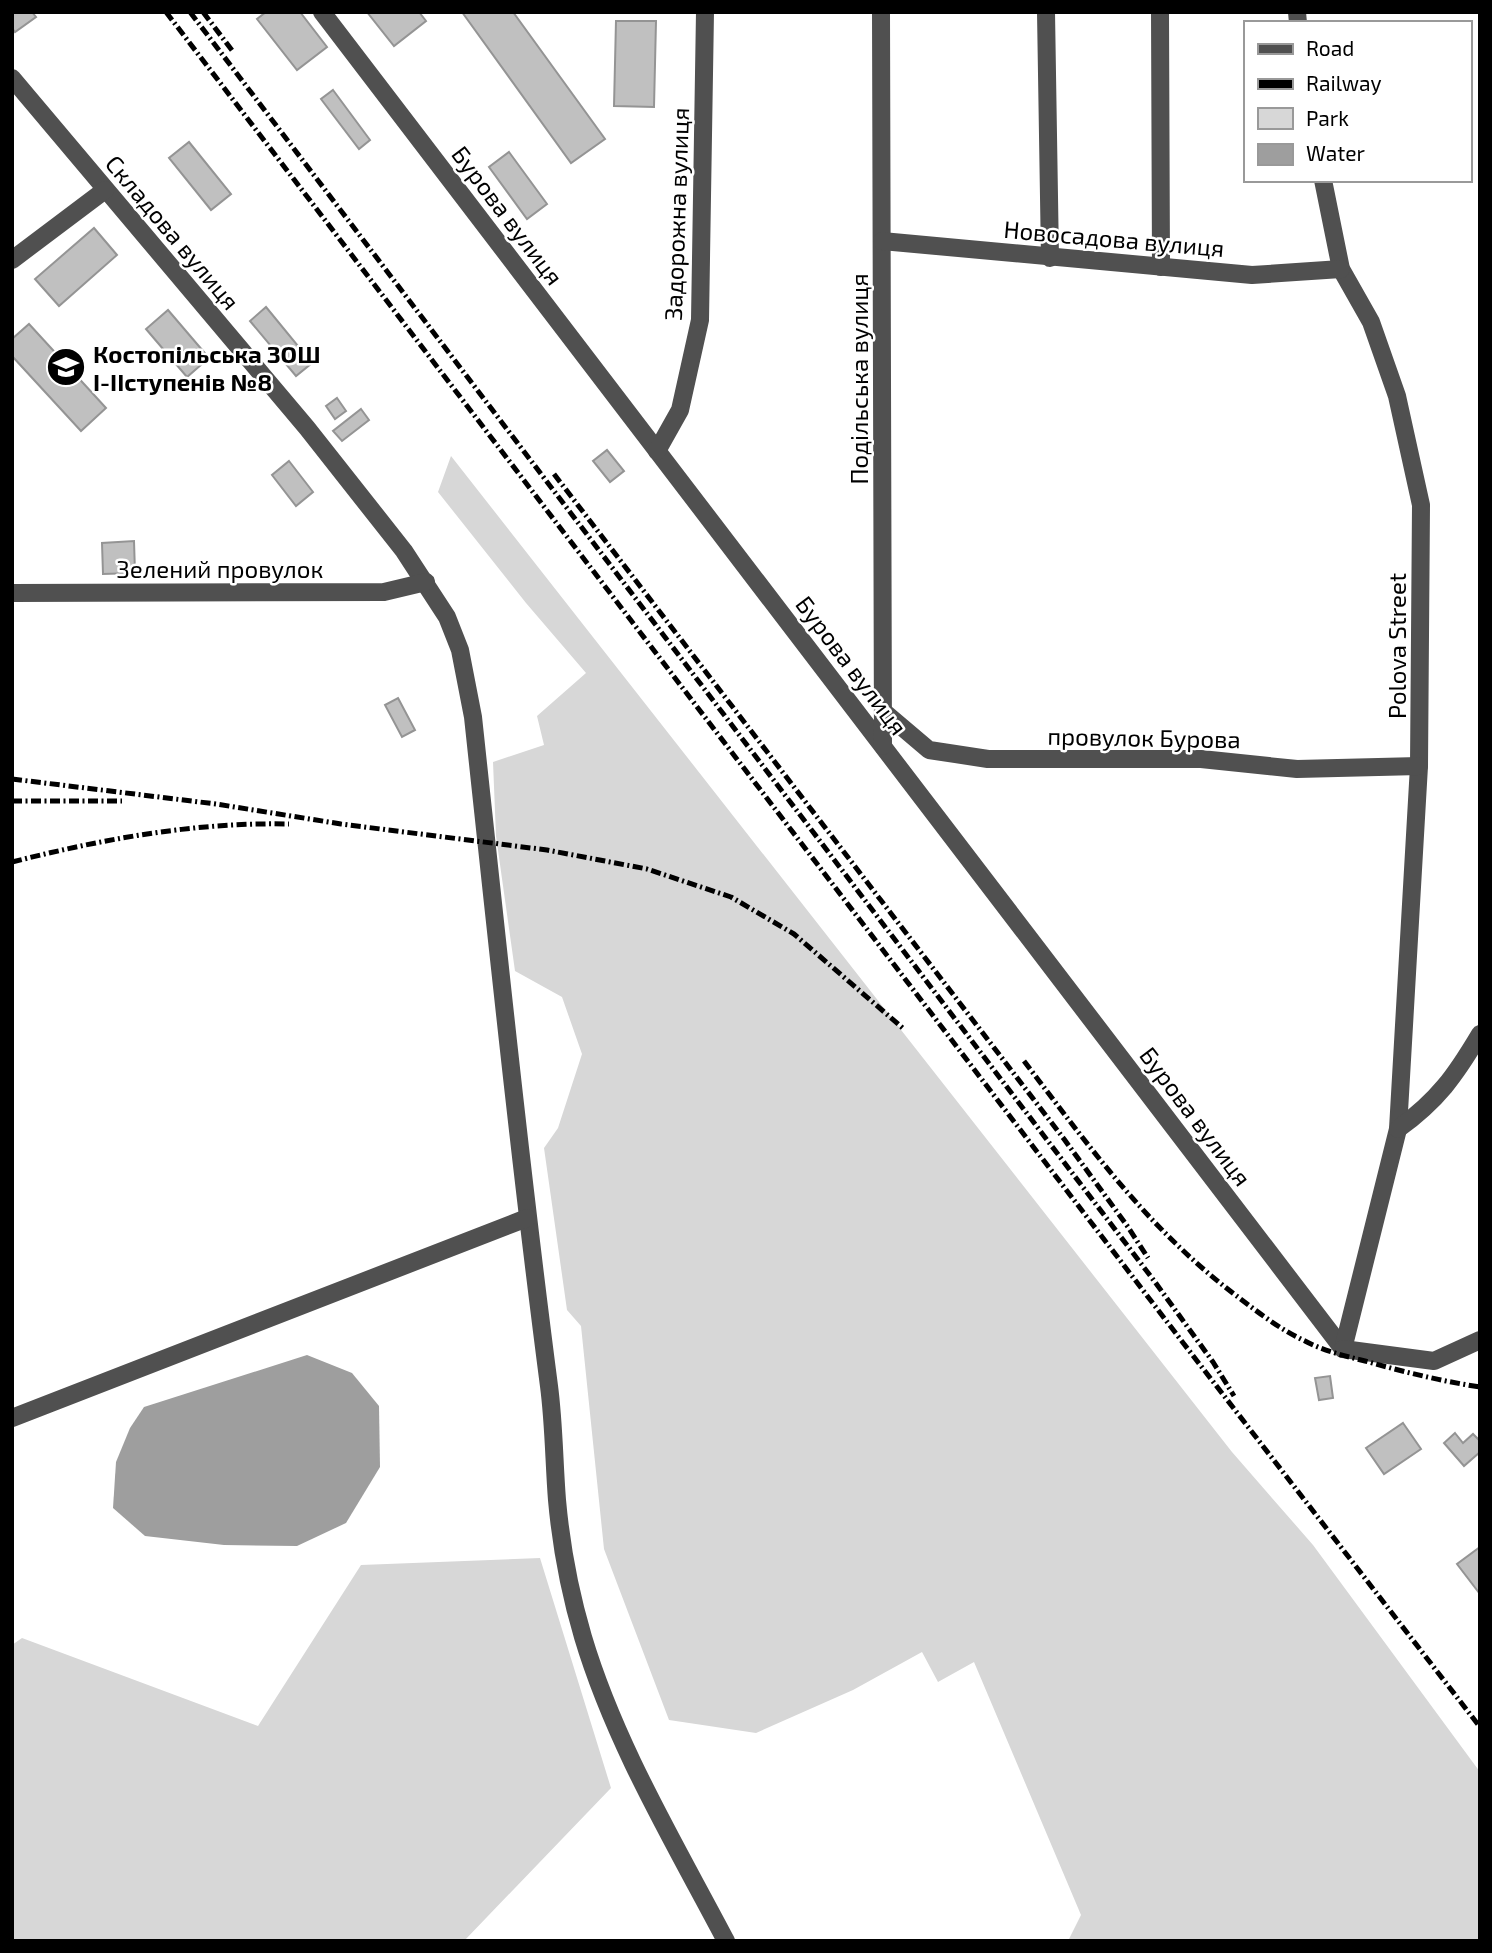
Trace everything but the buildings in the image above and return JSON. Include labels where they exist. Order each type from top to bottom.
[{"type":"street","name":"Бурова вулиця","points":[[322,12],[1343,1349]]},
{"type":"street","name":"Задорожна вулиця","points":[[657,450],[680,411],[700,320],[705,12]]},
{"type":"street","name":"Подільська вулиця","points":[[881,12],[883,746]]},
{"type":"street","points":[[1046,12],[1050,258]]},
{"type":"street","points":[[1160,12],[1161,267]]},
{"type":"street","name":"Складова вулиця","points":[[12,78],[307,428],[426,582],[447,617],[460,650],[473,718],[527,1218],[553,1416],[557,1502],[565,1558],[582,1633],[595,1674],[625,1748],[726,1941]]},
{"type":"street","name":"Polova Street","points":[[1323,182],[1341,269],[1371,321],[1397,396],[1421,505],[1419,766],[1398,1129],[1343,1349]]},
{"type":"street","points":[[12,260],[105,190]]},
{"type":"street","name":"Новосадова вулиця","points":[[882,241],[1252,275],[1341,269]]},
{"type":"street","name":"Зелений провулок","points":[[12,593],[384,592],[426,582]]},
{"type":"street","name":"провулок Бурова","points":[[883,711],[929,750],[988,759],[1201,759],[1297,769],[1419,766]]},
{"type":"street","points":[[1398,1129],[1424,1110],[1456,1074],[1480,1034]]},
{"type":"street","points":[[12,1418],[527,1218]]},
{"type":"street","points":[[1343,1349],[1434,1361],[1480,1340]]},
{"type":"green space","points":[[451,456],[1232,1452],[1313,1545],[1480,1772],[1480,1941],[1068,1941],[1081,1915],[974,1662],[938,1682],[922,1652],[853,1690],[756,1733],[669,1720],[604,1549],[581,1326],[567,1310],[544,1148],[558,1128],[582,1054],[562,997],[515,971],[496,836],[493,762],[544,745],[537,716],[586,673],[526,603],[438,492]]},
{"type":"green space","points":[[540,1558],[611,1788],[464,1941],[12,1941],[12,1645],[22,1638],[258,1726],[361,1565]]},
{"type":"water","points":[[307,1355],[352,1373],[379,1406],[380,1467],[346,1523],[297,1546],[224,1545],[145,1536],[113,1508],[116,1462],[130,1428],[144,1407]]},
{"type":"railway","points":[[166,12],[1480,1727]]},
{"type":"railway","points":[[190,12],[1155,1282],[1213,1362],[1234,1396]]},
{"type":"railway","points":[[203,12],[234,53]]},
{"type":"railway","points":[[554,474],[1064,1139],[1148,1258]]},
{"type":"railway","points":[[12,779],[547,850],[647,869],[731,897],[794,934],[905,1030]]},
{"type":"railway","points":[[12,801],[122,801]]},
{"type":"railway","points":[[12,862],[80,846],[184,829],[289,824]]},
{"type":"railway","points":[[1024,1061],[1098,1157],[1149,1216],[1206,1271],[1262,1315],[1296,1337],[1342,1355],[1480,1387]]},
{"type":"place","name":"Костопільська ЗОШ І-ІІступенів №8","points":[[66,367]]}]
